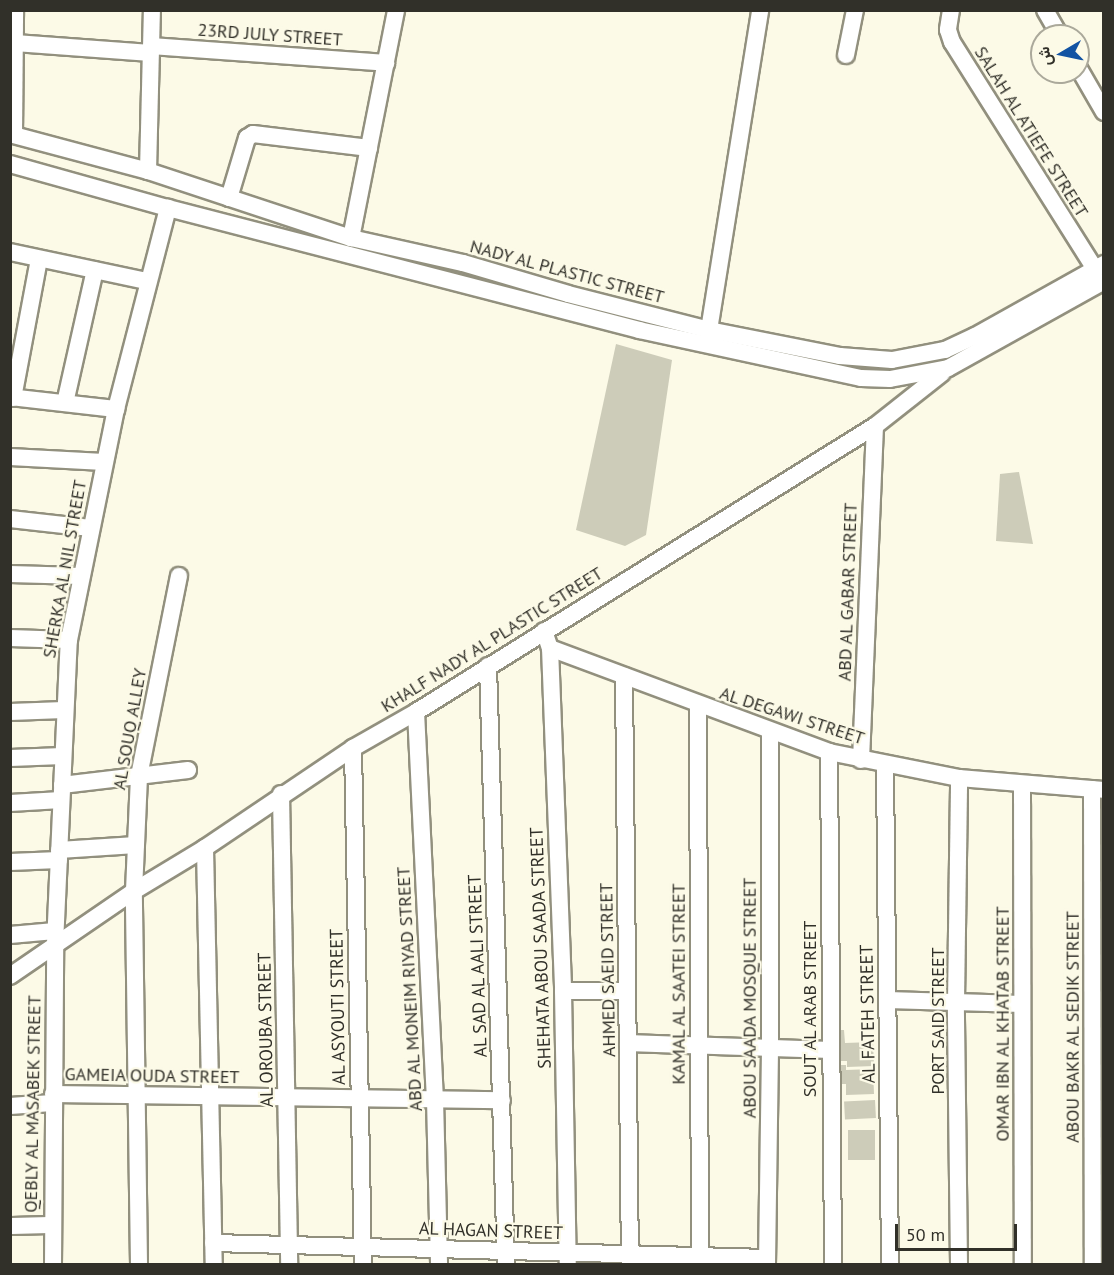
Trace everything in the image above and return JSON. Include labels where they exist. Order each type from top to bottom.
[{"type":"street","points":[[12,135],[15,10]]},
{"type":"street","points":[[148,171],[152,10]]},
{"type":"street","points":[[351,238],[396,10]]},
{"type":"street","points":[[709,330],[760,10]]},
{"type":"street","points":[[846,55],[855,10]]},
{"type":"street","name":"SALAH AL ATIEFE STREET","points":[[951,10],[948,30],[952,42],[1101,271]]},
{"type":"street","points":[[1046,10],[1054,24]]},
{"type":"street","name":"23RD JULY STREET","points":[[15,43],[386,63]]},
{"type":"street","points":[[1088,84],[1104,112]]},
{"type":"street","points":[[229,198],[247,138],[253,134],[369,148]]},
{"type":"street","name":"NADY AL PLASTIC STREET","points":[[12,135],[148,171],[351,238],[463,263],[568,294],[709,330],[840,356],[892,360],[919,357],[945,350],[1101,271]]},
{"type":"street","name":"NADY AL PLASTIC STREET","points":[[10,164],[168,208],[639,330],[861,378],[890,380],[948,368],[1101,271]]},
{"type":"street","name":"SHERKA AL NIL STREET","points":[[55,937],[69,640],[116,409],[147,281],[168,208]]},
{"type":"street","points":[[10,252],[147,281]]},
{"type":"street","points":[[39,259],[12,397],[116,409]]},
{"type":"street","points":[[65,403],[95,270]]},
{"type":"street","name":"KHALF NADY AL PLASTIC STREET","points":[[10,976],[55,937],[205,848],[281,794],[353,748],[416,712],[875,426],[948,368]]},
{"type":"street","name":"ABD AL GABAR STREET","points":[[861,760],[875,426]]},
{"type":"street","points":[[10,457],[104,462]]},
{"type":"street","points":[[10,519],[90,528]]},
{"type":"street","points":[[10,574],[81,576]]},
{"type":"street","name":"AL SOUQ ALLEY","points":[[139,1264],[134,891],[139,776],[179,576]]},
{"type":"street","name":"SHEHATA ABOU SAADA STREET","points":[[544,631],[550,648],[563,991],[568,1258]]},
{"type":"street","points":[[10,638],[69,640]]},
{"type":"street","name":"AL DEGAWI STREET","points":[[550,648],[770,732],[829,752],[959,778],[1098,789]]},
{"type":"street","name":"AL SAD AL AALI STREET","points":[[488,666],[506,1258]]},
{"type":"street","name":"AHMED SAEID STREET","points":[[624,676],[630,1259]]},
{"type":"street","name":"KAMAL AL SAATEI STREET","points":[[698,704],[699,1260]]},
{"type":"street","points":[[10,712],[64,710]]},
{"type":"street","name":"ABD AL MONEIM RIYAD STREET","points":[[416,712],[435,1099],[439,1257]]},
{"type":"street","name":"ABOU SAADA MOSQUE STREET","points":[[767,1261],[770,732]]},
{"type":"street","name":"AL ASYOUTI STREET","points":[[353,748],[363,1264]]},
{"type":"street","name":"SOUT AL ARAB STREET","points":[[829,752],[833,1264]]},
{"type":"street","points":[[10,758],[63,756]]},
{"type":"street","name":"AL FATEH STREET","points":[[885,764],[890,1264]]},
{"type":"street","points":[[10,803],[139,776],[188,770]]},
{"type":"street","name":"PORT SAID STREET","points":[[958,1264],[956,1002],[959,778]]},
{"type":"street","name":"OMAR IBN AL KHATAB STREET","points":[[1022,784],[1023,1264]]},
{"type":"street","name":"ABOU BAKR AL SEDIK STREET","points":[[1093,1264],[1098,1059],[1098,789]]},
{"type":"street","name":"AL OROUBA STREET","points":[[281,794],[289,1264]]},
{"type":"street","points":[[10,862],[136,845]]},
{"type":"street","points":[[205,848],[214,1264]]},
{"type":"street","points":[[10,934],[55,937]]},
{"type":"street","name":"QEBLY AL MASABEK STREET","points":[[53,1264],[51,1225],[55,937]]},
{"type":"street","points":[[563,991],[627,990]]},
{"type":"street","points":[[887,1000],[1022,1004]]},
{"type":"street","points":[[628,1043],[830,1050]]},
{"type":"street","name":"GAMEIA OUDA STREET","points":[[10,1106],[53,1098],[138,1096],[502,1100]]},
{"type":"street","points":[[10,1226],[51,1225]]},
{"type":"street","name":"AL HAGAN STREET","points":[[213,1243],[363,1247],[439,1257],[767,1261]]},
{"type":"building","points":[[616,344],[672,360],[646,535],[625,546],[576,530]]},
{"type":"building","points":[[1019,472],[1033,544],[996,541],[1000,474]]},
{"type":"building","points":[[827,1030],[844,1030],[845,1043],[873,1042],[874,1066],[847,1067],[847,1061],[827,1061]]},
{"type":"building","points":[[826,1065],[846,1065],[846,1070],[873,1069],[874,1094],[846,1095],[846,1084],[826,1084]]},
{"type":"building","points":[[875,1100],[876,1118],[845,1120],[844,1102]]},
{"type":"building","points":[[848,1130],[875,1130],[875,1160],[848,1160]]}]
